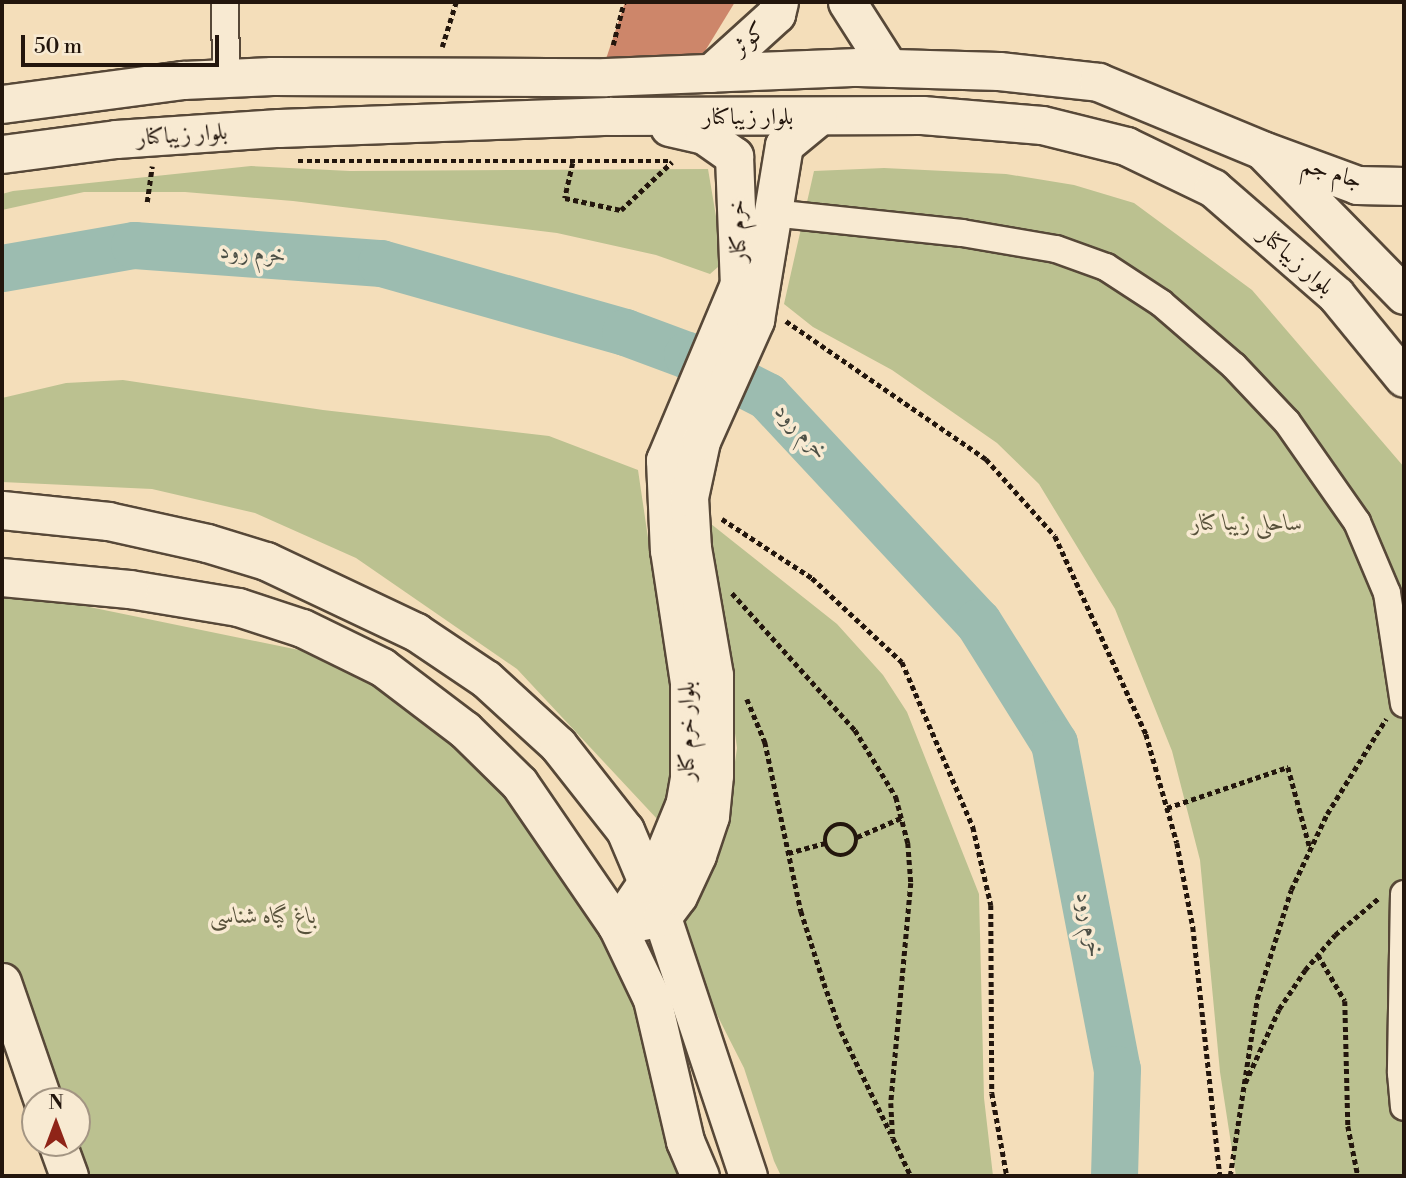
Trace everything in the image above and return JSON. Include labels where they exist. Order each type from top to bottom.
[{"type":"main road","name":"کوثر","points":[[711,73],[776,14],[779,2]]},
{"type":"main road","points":[[847,2],[889,68]]},
{"type":"main road","name":"بلوار زیباکنار","points":[[3,101],[226,77],[606,77],[889,68],[999,71],[1098,82],[1262,149],[1404,295]]},
{"type":"main road","name":"بلوار زیباکنار","points":[[2,154],[116,139],[279,128],[610,116],[922,115],[1042,125],[1126,146],[1213,188],[1336,295],[1404,378]]},
{"type":"main road","name":"خرم کنار","points":[[610,116],[704,135],[734,156],[740,233],[738,284],[748,310],[689,433]]},
{"type":"main road","points":[[748,310],[772,213],[783,145],[818,117]]},
{"type":"main road","name":"جام جم","points":[[1262,149],[1357,185],[1404,186]]},
{"type":"main road","name":"بلوار خرم کنار","points":[[617,926],[654,901],[678,896],[710,816],[714,775],[714,675],[692,548],[689,433]]},
{"type":"main road","name":"بلوار خرم کنار","points":[[654,901],[684,805],[689,778],[689,682],[663,496],[665,460],[689,433]]},
{"type":"main road","points":[[2,510],[108,521],[207,543],[266,561],[416,632],[486,679],[558,745],[625,830],[654,901],[748,1176]]},
{"type":"main road","points":[[2,577],[129,589],[238,607],[302,628],[383,667],[466,730],[519,783],[617,926],[652,999],[685,1141],[699,1176]]},
{"type":"main road","points":[[2,982],[38,1087]]},
{"type":"main road","points":[[62,1157],[69,1176]]},
{"type":"street","points":[[225,2],[226,77]]},
{"type":"street","points":[[772,213],[962,233],[1056,248],[1106,267],[1161,303],[1234,366],[1287,422],[1357,522],[1387,593],[1404,704]]},
{"type":"street","points":[[1396,893],[1404,1107]]},
{"type":"path","points":[[606,77],[624,2]]},
{"type":"path","points":[[283,161],[573,163],[685,160]]},
{"type":"path","points":[[573,163],[565,198],[621,210],[673,161]]},
{"type":"path","points":[[140,167],[162,165]]},
{"type":"path","points":[[146,202],[152,166]]},
{"type":"path","points":[[748,310],[986,459],[1013,484],[1055,536],[1146,734],[1167,808],[1194,927],[1220,1176]]},
{"type":"path","points":[[689,497],[812,578],[902,662],[973,827],[991,905],[992,1093],[1007,1176]]},
{"type":"path","points":[[728,588],[855,730],[896,797],[902,818],[911,883],[906,972],[893,1053],[893,1138]]},
{"type":"path","points":[[1230,1176],[1257,999],[1291,890],[1326,814],[1404,691]]},
{"type":"path","points":[[744,693],[765,742],[800,911],[841,1031],[911,1176]]},
{"type":"path","points":[[1167,808],[1288,767],[1310,848]]},
{"type":"path","points":[[857,837],[902,818]]},
{"type":"path","points":[[835,826],[849,826],[857,837],[854,850],[841,856],[826,844],[835,826]]},
{"type":"path","points":[[788,853],[826,844]]},
{"type":"path","points":[[1241,1093],[1279,1009],[1318,955],[1396,893]]},
{"type":"path","points":[[1318,955],[1345,1001],[1348,1126],[1358,1176]]},
{"type":"green space","points":[[251,166],[350,171],[708,169],[719,234],[718,267],[710,274],[656,255],[557,233],[293,201],[185,192],[84,192],[2,210],[2,194],[13,191]]},
{"type":"green space","name":"ساحلی زیبا کنار","points":[[884,168],[1006,174],[1074,185],[1134,203],[1252,290],[1404,467],[1404,1176],[1236,1176],[1220,1072],[1200,860],[1172,751],[1115,609],[1039,484],[997,443],[892,370],[813,327],[784,304],[814,171]]},
{"type":"green space","points":[[123,380],[323,410],[549,436],[638,470],[652,565],[664,605],[680,790],[659,821],[517,669],[356,558],[255,513],[152,489],[2,482],[2,398],[66,383]]},
{"type":"green space","points":[[706,520],[837,624],[883,675],[907,712],[979,894],[984,1098],[993,1176],[781,1176],[774,1161],[744,1068],[681,944],[681,912],[731,790],[737,748]]},
{"type":"green space","name":"باغ گیاه شناسی","points":[[2,589],[382,667],[585,875],[696,1176],[70,1176],[64,1157],[91,1157],[91,1087],[39,1087],[2,979]]},
{"type":"building","points":[[625,2],[735,2],[702,56],[605,62]]},
{"type":"waterway","name":"خرم رود","points":[[2,268],[134,245],[381,263],[625,332],[687,355],[767,396],[978,622],[1054,743],[1117,1069],[1114,1176]]}]
